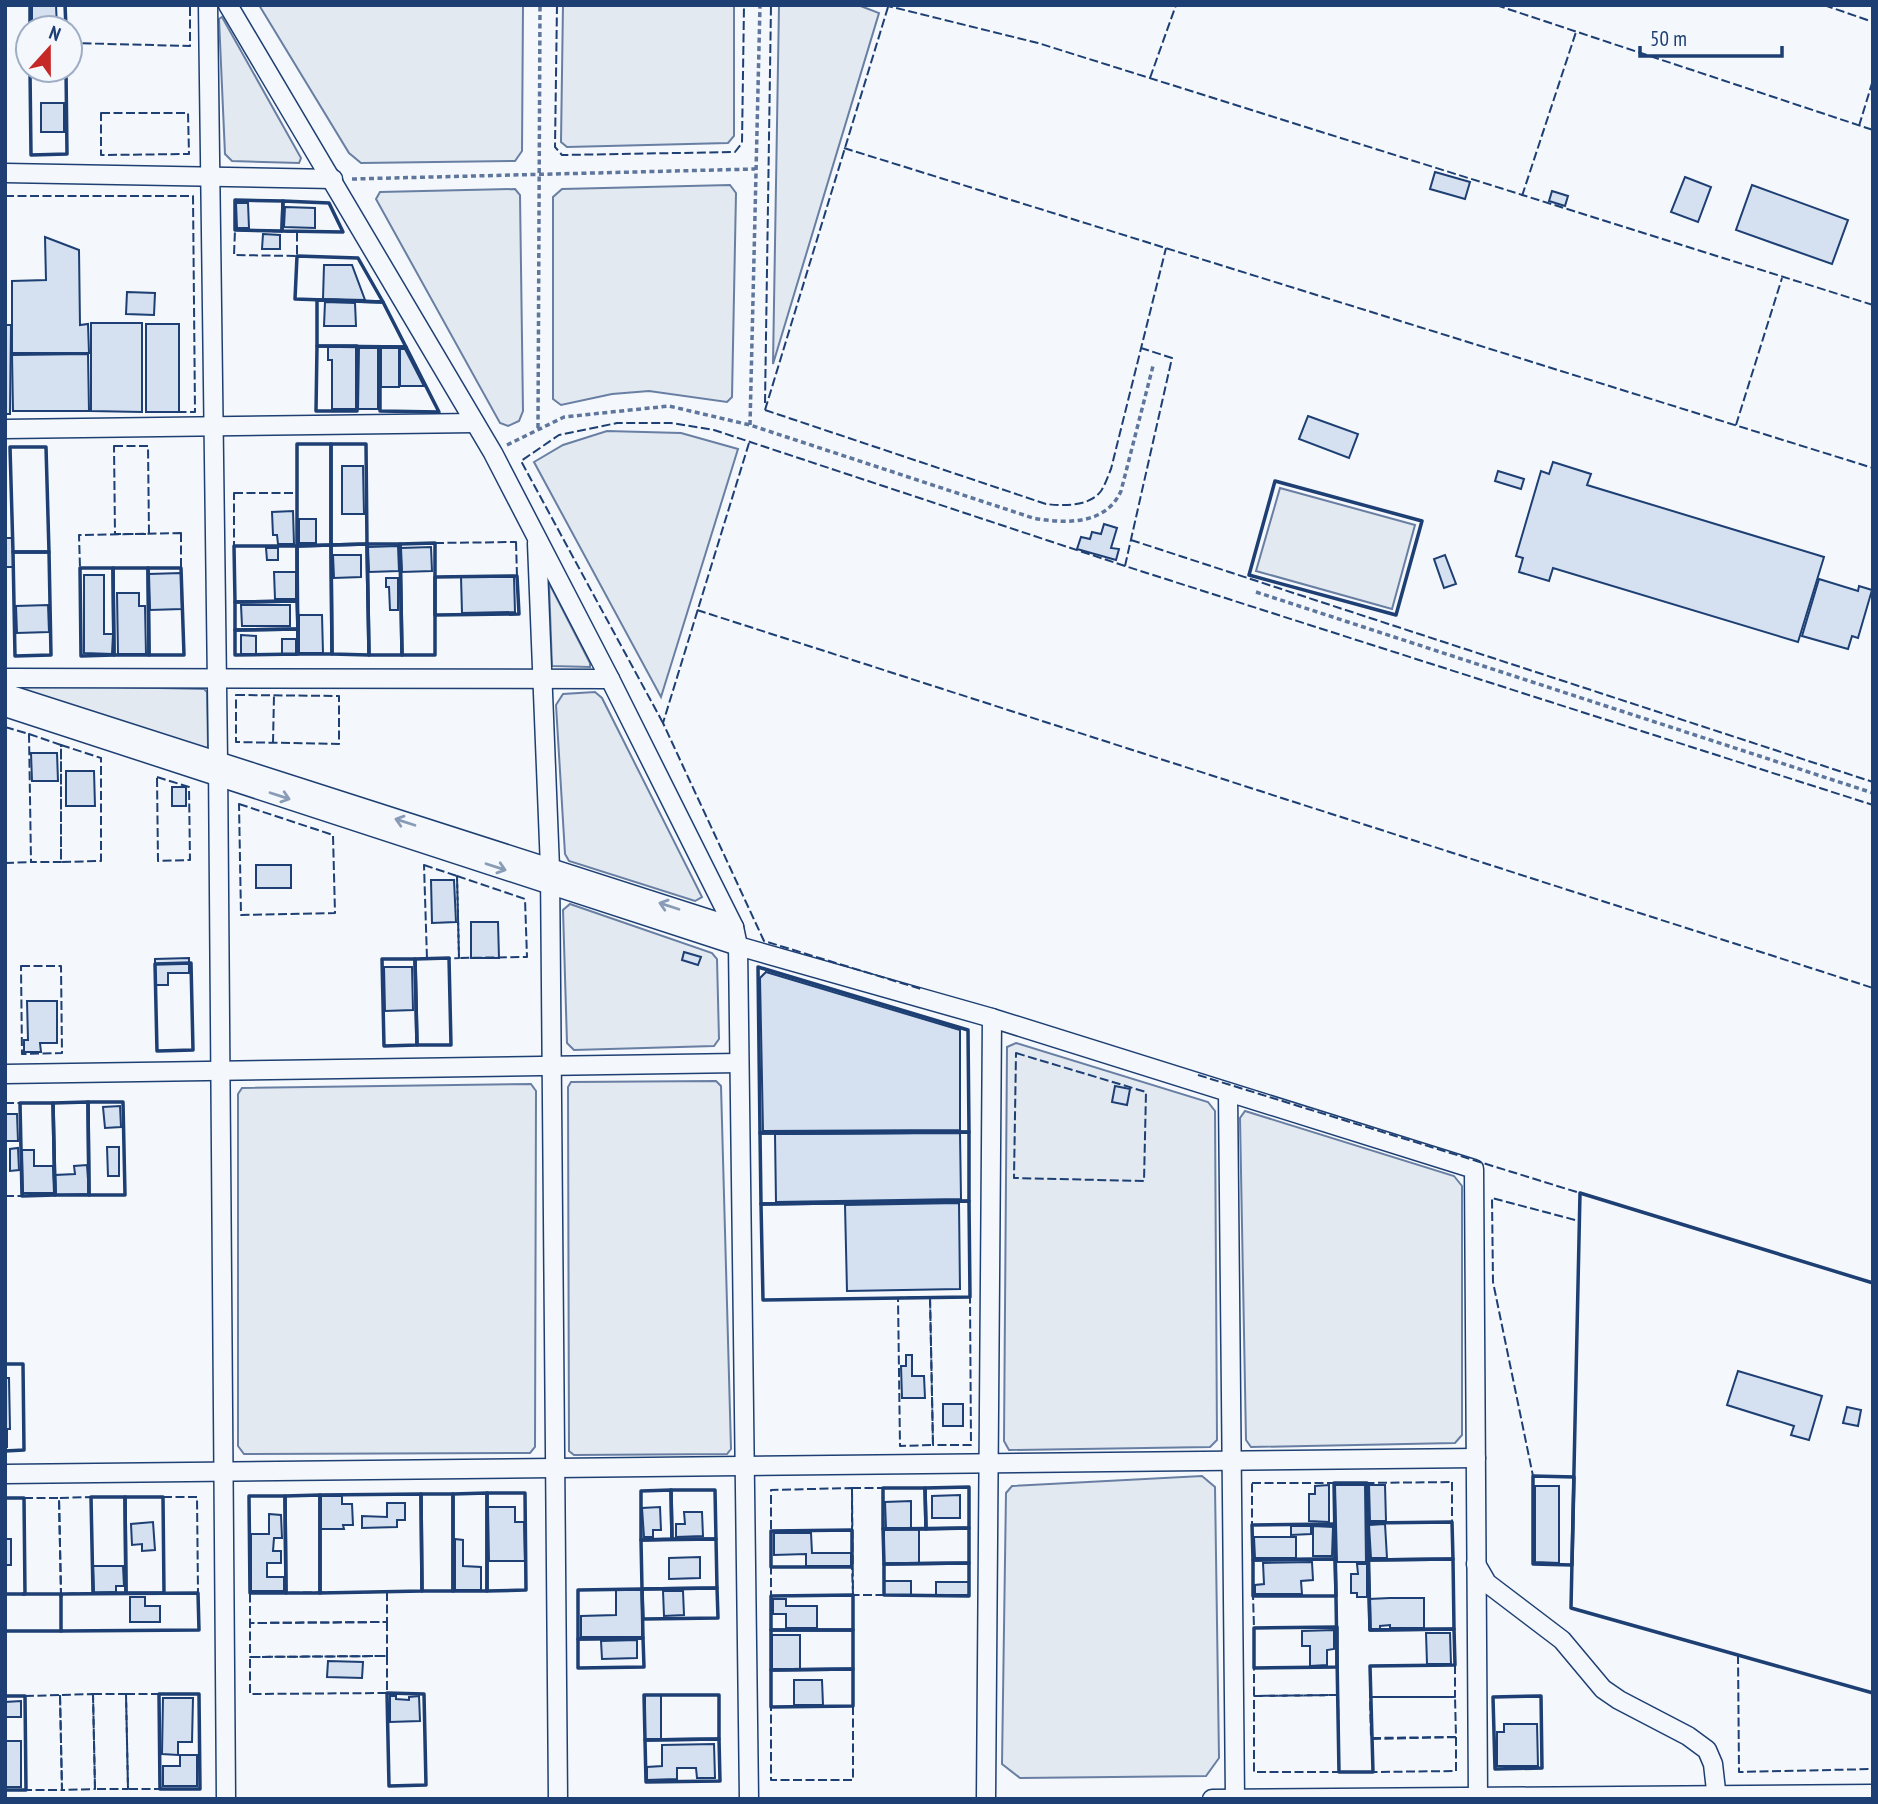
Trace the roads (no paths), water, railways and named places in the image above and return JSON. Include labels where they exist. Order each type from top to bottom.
[{"type":"street","points":[[208,5],[218,769],[226,1799]]},
{"type":"street","points":[[228,5],[493,453],[734,927],[738,946],[749,1799]]},
{"type":"street","points":[[5,173],[333,179]]},
{"type":"street","points":[[5,429],[475,423]]},
{"type":"street","points":[[537,538],[550,876],[558,1799]]},
{"type":"street","points":[[5,678],[610,679]]},
{"type":"street","points":[[5,693],[218,769]]},
{"type":"street","points":[[5,706],[218,769],[550,876],[734,927]]},
{"type":"street","points":[[550,876],[738,946],[992,1018],[1474,1169],[1478,1798]]},
{"type":"street","points":[[986,1799],[992,1018]]},
{"type":"street","points":[[5,1073],[739,1063]]},
{"type":"street","points":[[1228,1093],[1235,1799]]},
{"type":"street","points":[[5,1474],[1476,1458]]},
{"type":"street","points":[[1476,1564],[1487,1583],[1562,1640],[1603,1689],[1707,1750],[1713,1764],[1717,1796]]},
{"type":"street","points":[[1212,1799],[1873,1794]]}]
